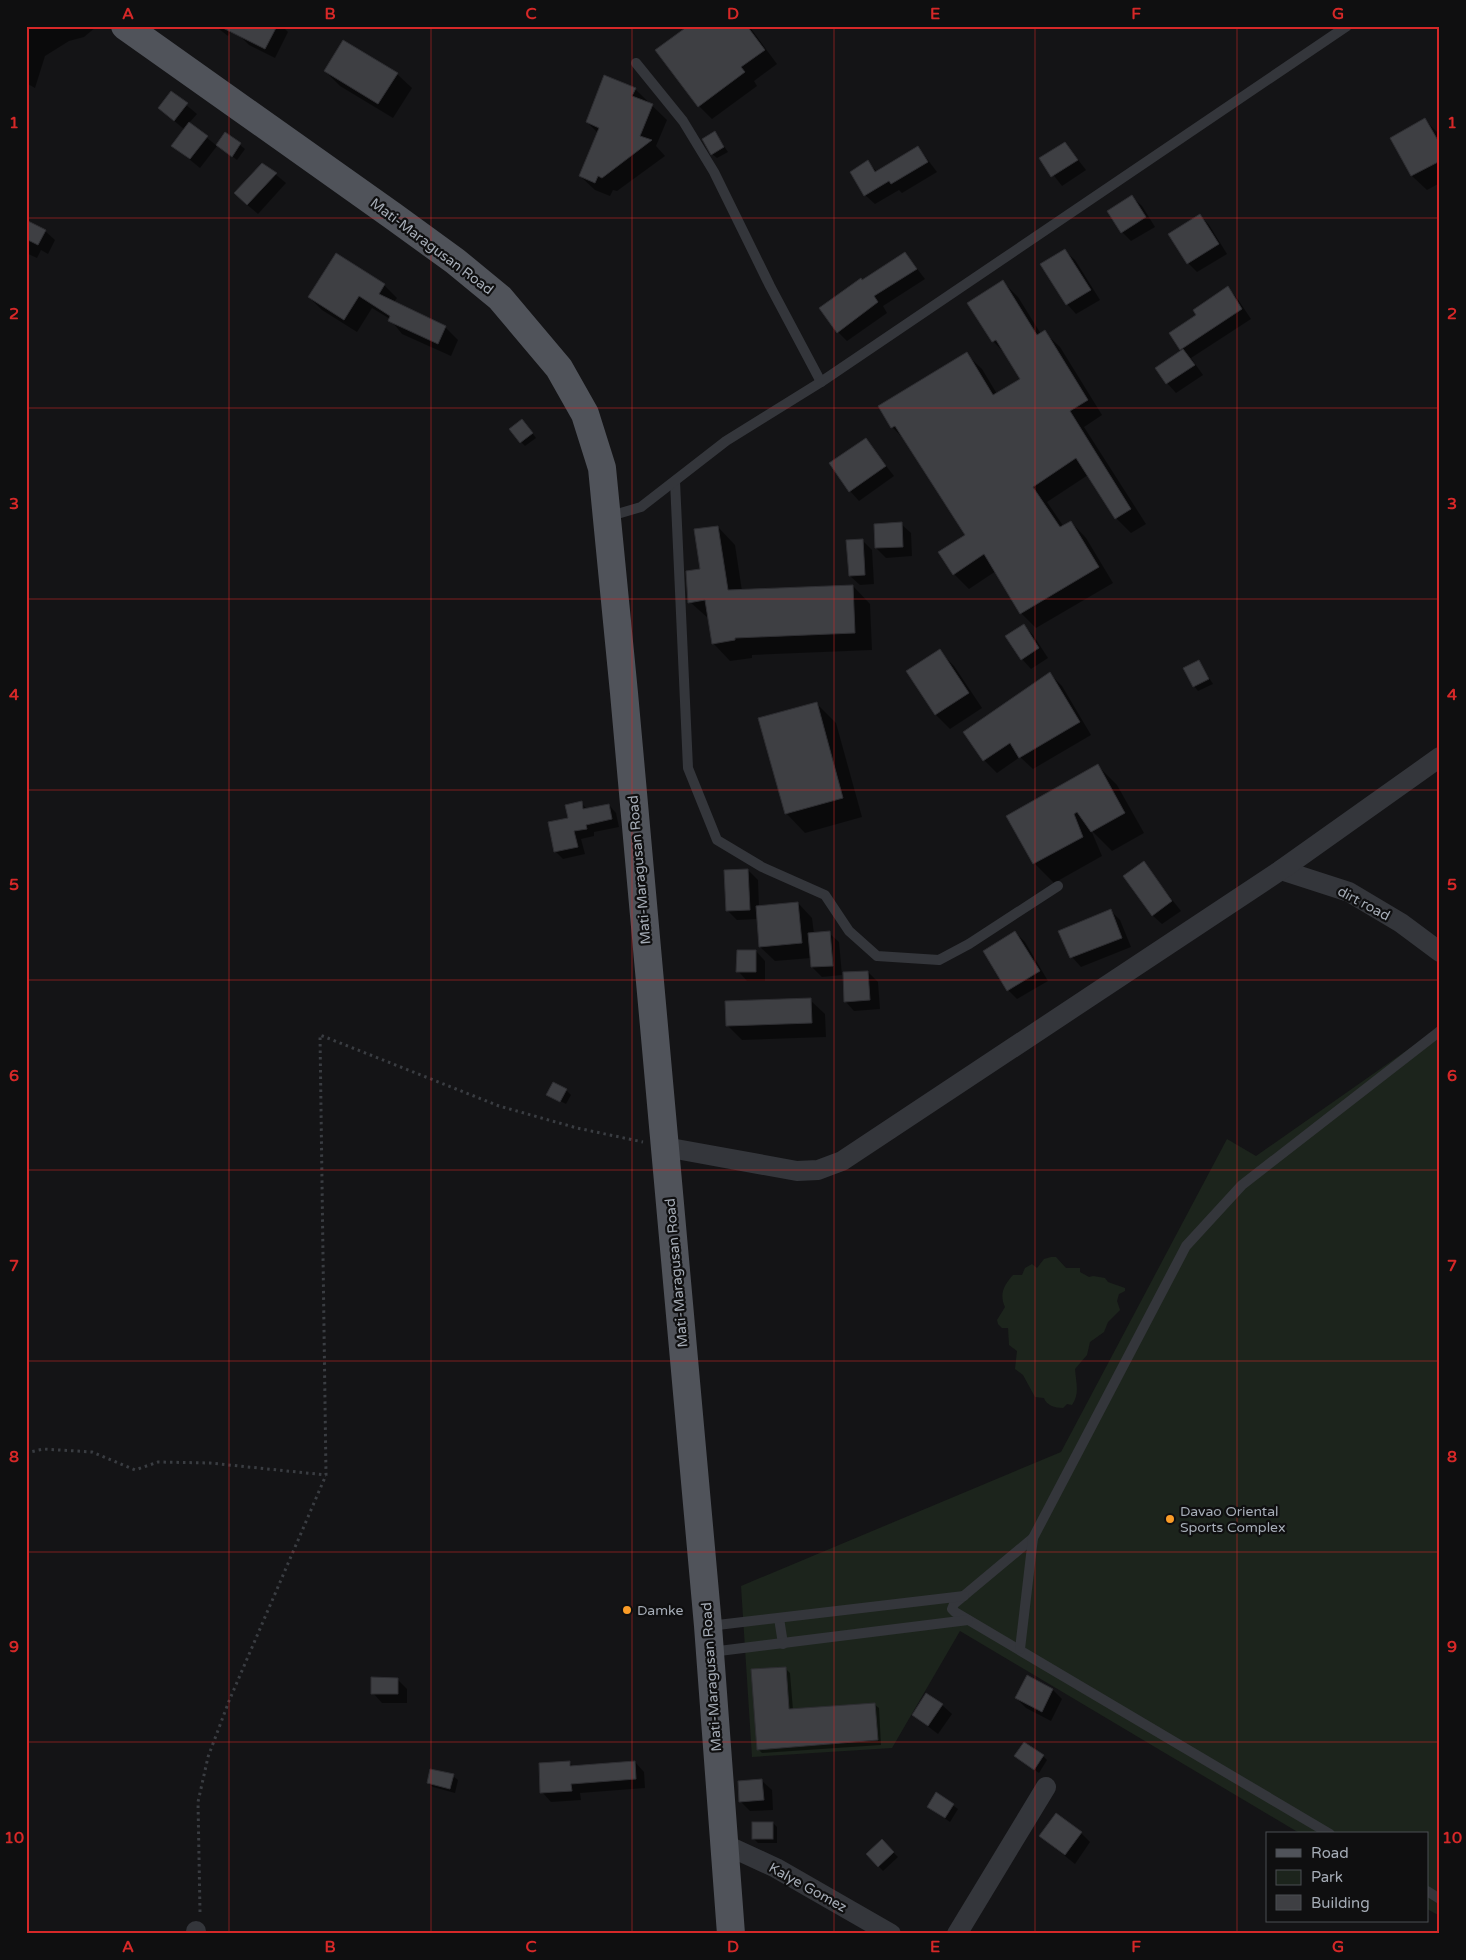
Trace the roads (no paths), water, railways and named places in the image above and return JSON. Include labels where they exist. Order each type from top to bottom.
[{"type":"main road","name":"Mati-Maragusan Road","points":[[125,26],[393,216],[455,261],[500,298],[559,368],[585,414],[602,468],[709,1639],[731,1934]]},
{"type":"street","points":[[665,1147],[797,1171],[818,1170],[842,1161],[1281,870],[1440,757]]},
{"type":"street","name":"dirt road","points":[[1281,870],[1348,892],[1401,923],[1440,952]]},
{"type":"street","points":[[957,1934],[1046,1787]]},
{"type":"street","name":"Kalye Gomez","points":[[724,1844],[776,1868],[891,1934]]},
{"type":"lane","points":[[606,517],[641,507],[726,441],[820,382],[1347,26]]},
{"type":"lane","points":[[636,63],[683,122],[714,172],[820,382]]},
{"type":"lane","points":[[675,481],[688,768],[718,840],[762,867],[825,895],[849,931],[877,956],[939,960],[969,944],[1058,886]]},
{"type":"lane","points":[[1020,1649],[1032,1538],[1186,1246],[1242,1185],[1440,1031]]},
{"type":"lane","points":[[1032,1538],[964,1596],[952,1609],[1327,1832]]},
{"type":"lane","points":[[709,1639],[742,1622],[964,1596]]},
{"type":"lane","points":[[779,1618],[782,1644]]},
{"type":"lane","points":[[709,1639],[744,1648],[968,1620]]},
{"type":"lane","points":[[1428,1892],[1440,1899]]},
{"type":"place","name":"Davao Oriental Sports Complex","points":[[1170,1519]]},
{"type":"place","name":"Damke","points":[[627,1610]]}]
